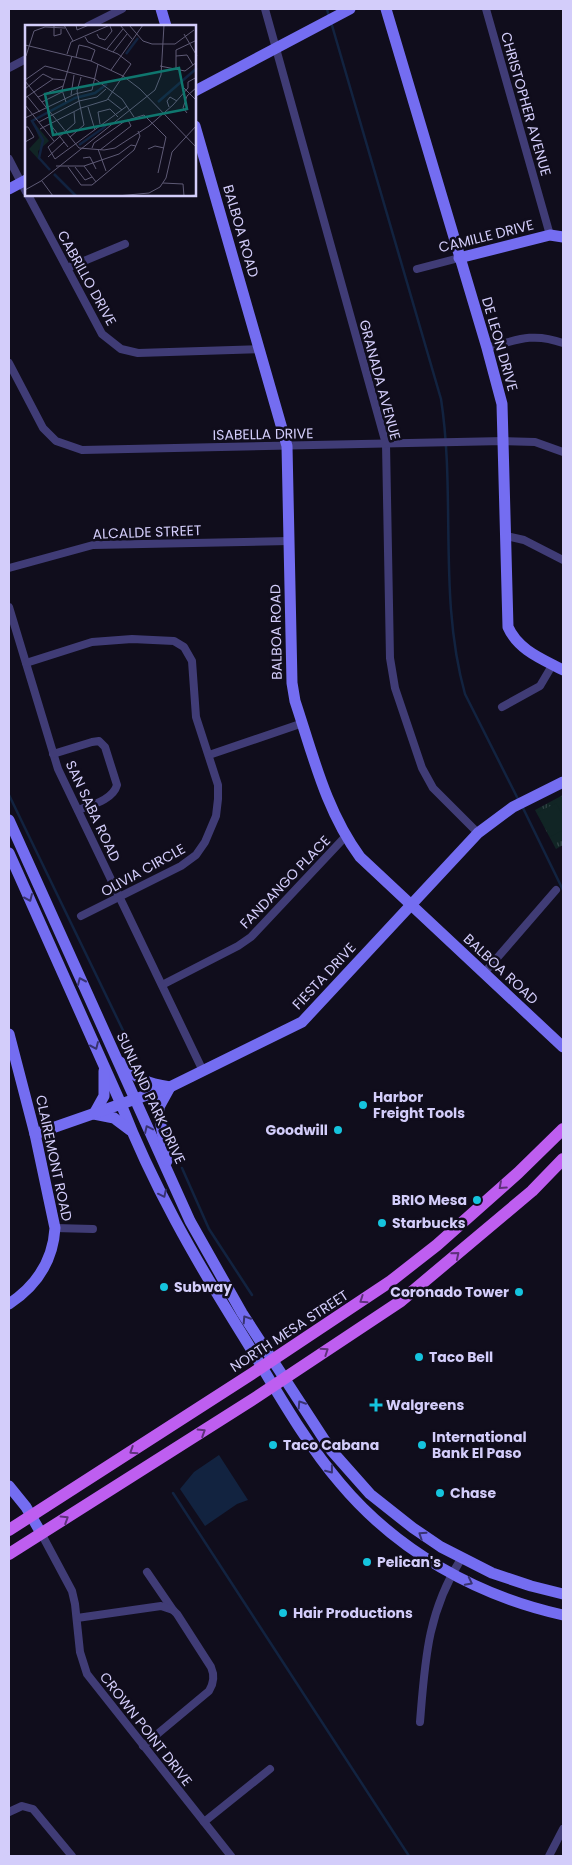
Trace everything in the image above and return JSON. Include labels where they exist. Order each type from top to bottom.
[{"type":"main road","name":"NORTH MESA STREET","points":[[9,1530],[268,1364],[391,1282],[437,1245],[518,1173],[563,1129]]},
{"type":"main road","points":[[9,1554],[285,1379],[401,1301],[532,1190],[563,1159]]},
{"type":"main road","points":[[518,1173],[532,1190]]},
{"type":"main road","points":[[391,1282],[401,1301]]},
{"type":"street","points":[[90,25],[122,9]]},
{"type":"street","points":[[161,9],[166,25]]},
{"type":"street","name":"GRANADA AVENUE","points":[[265,9],[386,444],[390,658],[395,688],[422,768],[433,788],[478,834]]},
{"type":"street","points":[[196,90],[350,9]]},
{"type":"street","name":"DE LEON DRIVE","points":[[386,9],[502,404],[508,627],[512,637],[522,647],[558,667]]},
{"type":"street","name":"CHRISTOPHER AVENUE","points":[[486,9],[550,235]]},
{"type":"street","points":[[9,68],[25,60]]},
{"type":"street","name":"BALBOA ROAD","points":[[196,129],[287,446],[292,683],[325,793],[334,816],[345,837],[360,858],[563,1047]]},
{"type":"street","name":"CABRILLO DRIVE","points":[[9,159],[25,187]]},
{"type":"street","points":[[9,189],[25,187]]},
{"type":"street","name":"CABRILLO DRIVE","points":[[30,196],[102,334],[121,349],[138,353],[260,349]]},
{"type":"street","name":"CAMILLE DRIVE","points":[[417,269],[550,235],[563,237]]},
{"type":"street","points":[[67,268],[125,244]]},
{"type":"street","points":[[487,348],[532,336],[549,338],[563,343]]},
{"type":"street","name":"ISABELLA DRIVE","points":[[9,363],[43,428],[56,441],[82,450],[441,442],[535,442],[563,452]]},
{"type":"street","points":[[506,536],[524,540],[563,560]]},
{"type":"street","name":"ALCALDE STREET","points":[[9,568],[93,545],[289,541]]},
{"type":"street","name":"SAN SABA ROAD","points":[[9,607],[58,769],[203,1071]]},
{"type":"street","name":"OLIVIA CIRCLE","points":[[26,663],[92,642],[132,639],[174,641],[184,647],[192,661],[196,717],[218,785],[216,816],[206,842],[196,855],[182,866],[81,916]]},
{"type":"street","points":[[502,707],[540,686],[558,667]]},
{"type":"street","points":[[209,755],[303,723]]},
{"type":"street","points":[[53,754],[99,741],[105,747],[117,785],[116,791],[111,796],[78,810]]},
{"type":"street","name":"FIESTA DRIVE","points":[[35,1134],[170,1087],[302,1022],[478,834],[498,817],[530,798],[563,782]]},
{"type":"street","name":"SUNLAND PARK DRIVE","points":[[9,820],[115,1057],[206,1251],[242,1313],[268,1364],[274,1386],[326,1466],[361,1506],[396,1537],[452,1574],[500,1597],[526,1606],[563,1615]]},
{"type":"street","name":"FANDANGO PLACE","points":[[162,985],[238,946],[251,937],[345,837]]},
{"type":"street","name":"SUNLAND PARK DRIVE","points":[[9,853],[122,1104],[132,1131],[194,1258],[268,1364],[285,1379],[332,1450],[370,1494],[413,1528],[461,1559],[504,1578],[563,1594]]},
{"type":"street","points":[[484,973],[556,890]]},
{"type":"street","name":"CLAIREMONT ROAD","points":[[9,1304],[30,1288],[39,1277],[51,1253],[55,1228],[35,1134],[10,1042]]},
{"type":"street","points":[[115,1057],[133,1075],[143,1081],[170,1087],[159,1107],[170,1176]]},
{"type":"street","points":[[104,1066],[104,1094],[102,1103],[94,1114],[114,1118],[132,1131]]},
{"type":"street","points":[[55,1228],[93,1229]]},
{"type":"street","points":[[194,1258],[206,1251]]},
{"type":"street","points":[[9,1486],[32,1515],[42,1533]]},
{"type":"street","points":[[361,1506],[370,1494]]},
{"type":"street","name":"CROWN POINT DRIVE","points":[[42,1533],[72,1591],[80,1652],[87,1674],[231,1856]]},
{"type":"street","points":[[420,1722],[429,1636],[443,1591],[461,1559]]},
{"type":"street","points":[[143,1746],[209,1691],[214,1681],[214,1673],[211,1667],[147,1572]]},
{"type":"street","points":[[77,1618],[162,1606],[173,1610]]},
{"type":"street","points":[[204,1822],[270,1769]]},
{"type":"street","points":[[9,1812],[22,1806],[33,1809],[72,1856]]},
{"type":"street","points":[[550,1856],[563,1829]]},
{"type":"green space","points":[[563,795],[563,845],[556,849],[535,810]]},
{"type":"green space","points":[[556,803],[563,816],[563,830],[550,837],[537,813]]},
{"type":"water","points":[[219,1455],[248,1500],[237,1504],[205,1526],[180,1489],[194,1472]]},
{"type":"waterway","points":[[327,9],[329,17]]},
{"type":"waterway","points":[[331,22],[441,399],[447,473],[449,584],[452,621],[457,658],[465,694],[519,801]]},
{"type":"waterway","points":[[9,795],[133,1051]]},
{"type":"waterway","points":[[522,806],[563,890]]},
{"type":"waterway","points":[[182,1168],[209,1229],[252,1295]]},
{"type":"waterway","points":[[173,1493],[409,1856]]},
{"type":"place","name":"Harbor Freight Tools","points":[[363,1105]]},
{"type":"place","name":"Goodwill","points":[[338,1130]]},
{"type":"place","name":"BRIO Mesa","points":[[477,1200]]},
{"type":"place","name":"Starbucks","points":[[382,1223]]},
{"type":"place","name":"Subway","points":[[164,1287]]},
{"type":"place","name":"Coronado Tower","points":[[519,1292]]},
{"type":"place","name":"Taco Bell","points":[[419,1357]]},
{"type":"place","name":"Walgreens","points":[[376,1405]]},
{"type":"place","name":"Taco Cabana","points":[[273,1445]]},
{"type":"place","name":"International Bank El Paso","points":[[422,1445]]},
{"type":"place","name":"Chase","points":[[440,1493]]},
{"type":"place","name":"Pelican's","points":[[367,1562]]},
{"type":"place","name":"Hair Productions","points":[[283,1613]]}]
